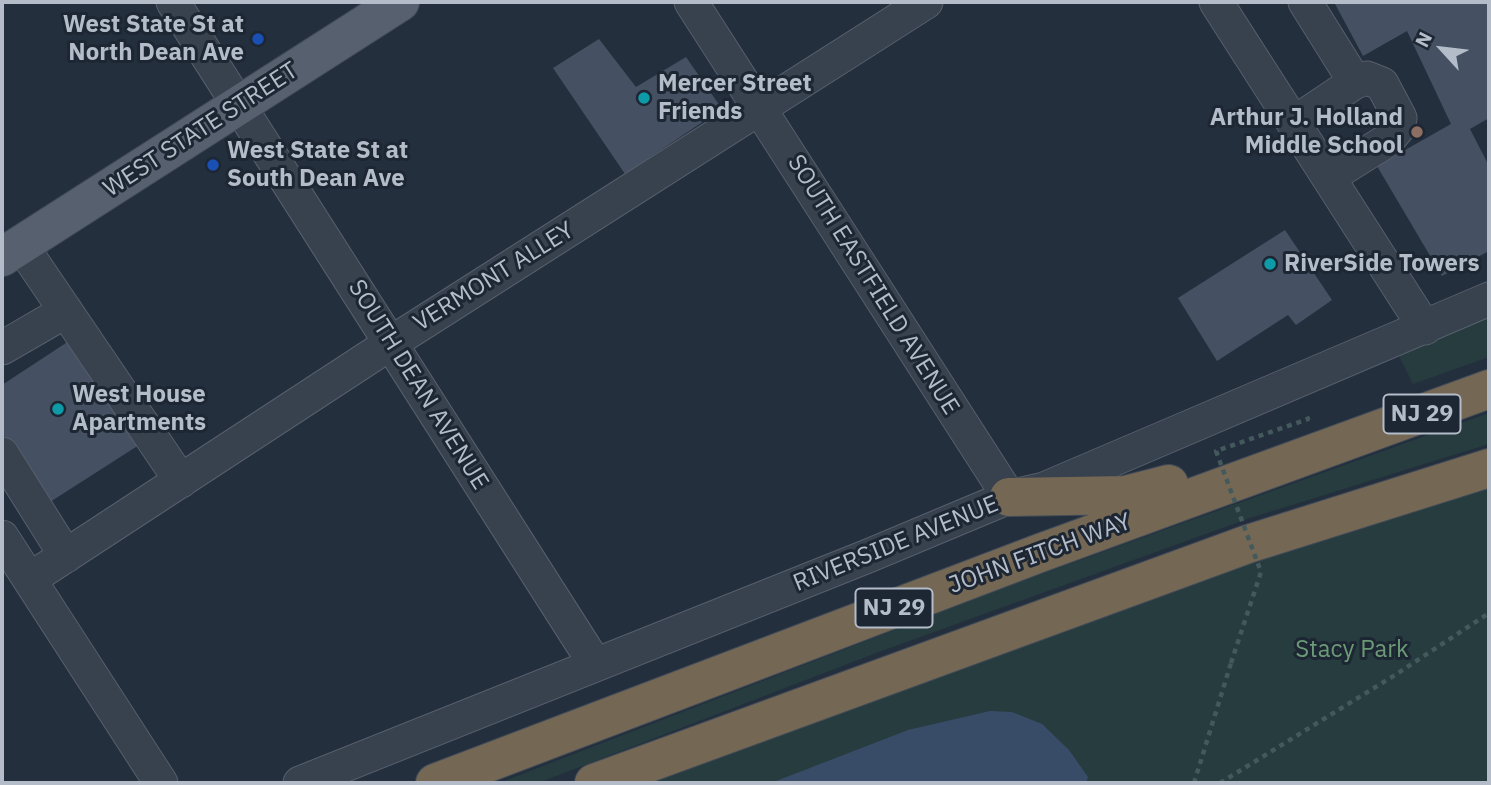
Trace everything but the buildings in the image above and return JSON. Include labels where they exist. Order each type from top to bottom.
[{"type":"highway","name":"JOHN FITCH WAY","points":[[435,783],[1040,553],[1489,389]]},
{"type":"highway","points":[[1009,497],[1126,495],[1354,438]]},
{"type":"highway","name":"NJ 29","points":[[594,783],[1248,544],[1489,468]]},
{"type":"main road","name":"WEST STATE STREET","points":[[11,251],[400,2]]},
{"type":"street","name":"SOUTH DEAN AVENUE","points":[[173,2],[595,664]]},
{"type":"street","name":"SOUTH EASTFIELD AVENUE","points":[[691,2],[1009,497]]},
{"type":"street","name":"VERMONT ALLEY","points":[[30,579],[391,343],[926,2]]},
{"type":"street","points":[[1216,2],[1424,328]]},
{"type":"street","points":[[1305,2],[1355,82]]},
{"type":"street","points":[[1294,123],[1355,82],[1367,78],[1382,84],[1399,118],[1398,128],[1388,140],[1329,177]]},
{"type":"street","points":[[11,251],[66,312],[181,481]]},
{"type":"street","name":"RIVERSIDE AVENUE","points":[[300,783],[855,562],[1009,497],[1044,489],[1489,299]]},
{"type":"street","points":[[2,348],[66,312]]},
{"type":"street","points":[[2,454],[66,556]]},
{"type":"street","points":[[2,537],[161,783]]},
{"type":"path","points":[[1194,783],[1261,572],[1216,451],[1308,419],[1305,412]]},
{"type":"path","points":[[1220,783],[1395,675],[1489,613]]},
{"type":"green space","points":[[1489,315],[1489,357],[1413,384],[1399,356]]},
{"type":"green space","points":[[1489,413],[1489,444],[1250,518],[876,653],[538,783],[499,783],[1008,586]]},
{"type":"green space","name":"Stacy Park","points":[[1489,467],[1489,783],[594,783]]},
{"type":"water","points":[[990,711],[1012,712],[1042,724],[1069,750],[1088,777],[1086,783],[771,783],[908,730]]},
{"type":"place","name":"West State St at North Dean Ave","points":[[258,39]]},
{"type":"place","name":"Mercer Street Friends","points":[[644,98]]},
{"type":"place","name":"Arthur J. Holland Middle School","points":[[1417,132]]},
{"type":"place","name":"West State St at South Dean Ave","points":[[213,165]]},
{"type":"place","name":"RiverSide Towers","points":[[1270,264]]},
{"type":"place","name":"West House Apartments","points":[[58,409]]}]
